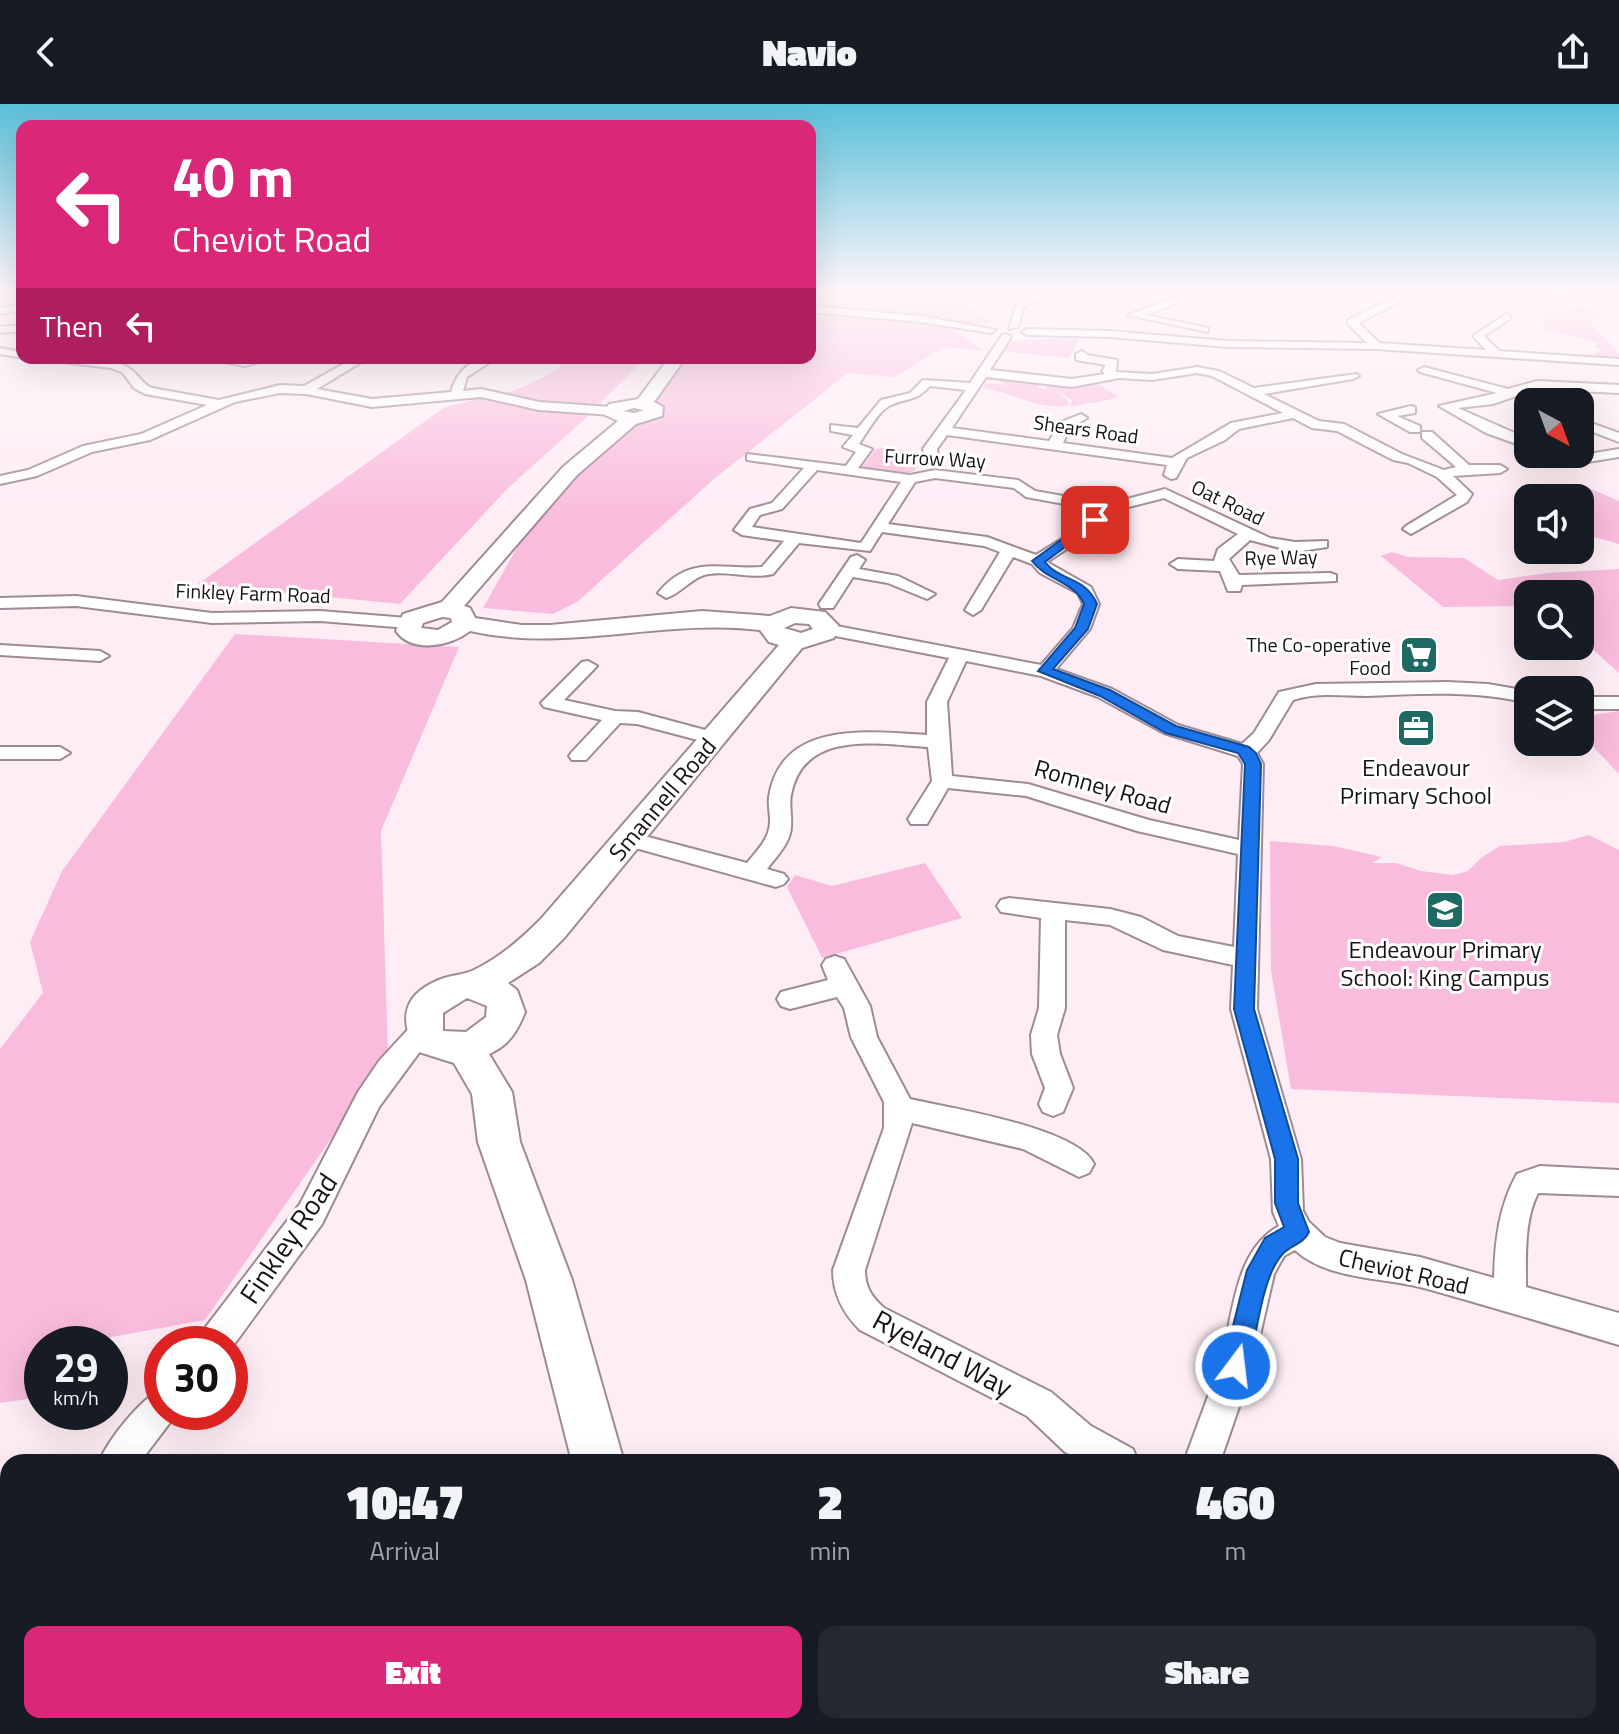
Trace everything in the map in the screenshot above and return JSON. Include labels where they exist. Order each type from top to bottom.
[{"type":"street","points":[[122,369],[138,386],[155,393],[217,403]]},
{"type":"street","points":[[306,390],[343,369]]},
{"type":"street","points":[[456,394],[462,375],[472,369]]},
{"type":"street","points":[[408,623],[408,631],[424,638],[450,634],[457,616],[570,471],[667,369]]},
{"type":"street","points":[[931,456],[930,449],[985,369]]},
{"type":"street","points":[[1109,369],[1114,376]]},
{"type":"street","points":[[1168,369],[1176,373]]},
{"type":"street","points":[[1424,370],[1507,398]]},
{"type":"street","points":[[982,373],[1072,383],[1114,376],[1152,377],[1210,372],[1316,425],[1340,427],[1394,419]]},
{"type":"street","points":[[1252,392],[1353,376]]},
{"type":"street","points":[[849,471],[865,449],[850,447],[885,403],[914,396],[924,382],[973,387]]},
{"type":"street","points":[[1514,439],[1445,406],[1507,398],[1542,385],[1619,389]]},
{"type":"street","points":[[0,480],[32,473],[88,449],[145,437],[217,403],[263,391],[306,390],[372,403],[456,394],[489,394],[539,406],[629,411]]},
{"type":"street","points":[[1411,410],[1384,414],[1421,432],[1466,469]]},
{"type":"street","points":[[1038,561],[1078,535],[1108,508],[1165,493],[1175,462],[1235,426],[1295,414]]},
{"type":"street","points":[[1057,445],[1055,441],[1065,425],[1081,418]]},
{"type":"street","name":"Shears Road","points":[[949,423],[1057,445],[1175,462]]},
{"type":"street","points":[[1340,427],[1442,474],[1465,494],[1452,506],[1417,526],[1445,531]]},
{"type":"street","points":[[836,428],[861,432]]},
{"type":"street","points":[[1594,428],[1619,438]]},
{"type":"street","points":[[1594,457],[1619,453]]},
{"type":"street","name":"Furrow Way","points":[[752,457],[910,479],[935,474],[1018,484],[1031,494],[1108,508]]},
{"type":"street","points":[[813,466],[777,506],[755,512],[741,528],[865,548]]},
{"type":"street","points":[[1442,474],[1466,469],[1500,469]]},
{"type":"street","points":[[827,604],[910,479]]},
{"type":"street","name":"Oat Road","points":[[1165,493],[1247,535],[1295,547],[1322,544]]},
{"type":"street","points":[[878,527],[981,541],[1038,561],[1046,570],[1085,590],[1091,604],[1081,629],[1045,671]]},
{"type":"street","name":"Rye Way","points":[[1247,535],[1224,552],[1221,559],[1234,584],[1330,578]]},
{"type":"street","points":[[666,593],[687,575],[704,569],[754,573],[767,571],[795,538]]},
{"type":"street","points":[[973,610],[1009,550]]},
{"type":"street","name":"Rye Way","points":[[1178,564],[1223,566]]},
{"type":"street","points":[[849,572],[892,579],[927,594]]},
{"type":"street","points":[[47,601],[62,587]]},
{"type":"street","name":"Finkley Farm Road","points":[[0,603],[94,603],[212,618],[320,616],[408,623]]},
{"type":"street","points":[[457,616],[535,634],[587,632],[692,619],[816,639],[826,629],[1045,671],[1105,693],[1171,729],[1246,752],[1253,764],[1244,1009],[1286,1159],[1286,1203],[1298,1232],[1273,1246],[1259,1270],[1236,1366],[1205,1454]]},
{"type":"street","name":"Smannell Road","points":[[490,990],[517,980],[527,954],[713,738],[784,633]]},
{"type":"street","points":[[0,650],[100,656]]},
{"type":"street","points":[[919,819],[942,781],[937,741],[937,702],[960,654]]},
{"type":"street","points":[[588,666],[551,703],[615,717],[638,718],[713,738]]},
{"type":"street","points":[[1246,752],[1262,736],[1286,696],[1320,686],[1353,690],[1482,687],[1514,694]]},
{"type":"street","points":[[1594,703],[1619,703]]},
{"type":"street","points":[[579,756],[615,717]]},
{"type":"street","points":[[752,872],[779,835],[780,796],[784,781],[807,747],[836,739],[937,741]]},
{"type":"street","points":[[0,753],[60,753]]},
{"type":"street","name":"Romney Road","points":[[942,781],[1028,790],[1132,822],[1249,849]]},
{"type":"street","points":[[629,839],[776,879]]},
{"type":"street","points":[[1009,906],[1117,918],[1172,944],[1245,958]]},
{"type":"street","points":[[1053,911],[1050,956],[1052,1008],[1044,1035],[1046,1054],[1059,1088],[1053,1104]]},
{"type":"street","points":[[790,999],[839,976],[857,1006],[864,1037],[900,1108],[1029,1138],[1079,1164]]},
{"type":"street","points":[[456,1040],[504,1023],[508,1008],[490,990],[452,988],[439,995],[422,1014],[456,1040],[492,1092],[499,1142],[549,1280],[596,1454]]},
{"type":"street","name":"Finkley Road","points":[[227,1326],[311,1214],[368,1100],[379,1087],[456,1040]]},
{"type":"street","name":"Ryeland Way","points":[[900,1108],[898,1128],[849,1270],[849,1287],[857,1302],[880,1324],[1039,1404],[1078,1439],[1105,1454]]},
{"type":"street","points":[[1510,1298],[1510,1259],[1517,1209],[1528,1183],[1540,1179],[1619,1183]]},
{"type":"street","name":"Cheviot Road","points":[[1298,1232],[1314,1247],[1339,1257],[1401,1268],[1619,1329]]},
{"type":"street","points":[[124,1454],[144,1429]]},
{"type":"shaded area","points":[[556,369],[634,369],[587,417],[507,489],[400,604],[198,584],[445,407],[516,390]]},
{"type":"shaded area","points":[[674,369],[907,369],[894,377],[848,373],[714,479],[577,602],[553,614],[483,608],[536,514],[599,446],[653,413],[650,403]]},
{"type":"shaded area","points":[[1000,378],[1041,383],[1037,388],[1047,389],[1044,383],[1074,386],[1096,383],[1118,396],[1070,407],[1072,400],[1053,389],[1068,400],[1069,405],[1048,406],[982,388],[986,383],[1006,385],[999,381]]},
{"type":"shaded area","points":[[876,449],[918,452],[924,456],[914,471],[908,473],[862,467]]},
{"type":"shaded area","points":[[1594,490],[1619,501],[1619,544],[1594,537]]},
{"type":"shaded area","points":[[1392,552],[1408,557],[1464,558],[1498,580],[1548,573],[1619,569],[1619,673],[1594,651],[1594,580],[1514,580],[1514,606],[1443,607],[1381,556]]},
{"type":"shaded area","points":[[235,634],[459,647],[381,831],[388,1057],[205,1320],[172,1326],[144,1326],[144,1331],[128,1334],[128,1326],[24,1326],[24,1400],[0,1403],[0,1049],[43,993],[30,942],[62,871]]},
{"type":"shaded area","points":[[1619,711],[1619,774],[1594,748],[1594,715]]},
{"type":"shaded area","name":"Endeavour Primary School: King Campus","points":[[1589,835],[1619,850],[1619,1103],[1291,1089],[1271,970],[1270,841],[1333,846],[1382,857],[1372,863],[1396,863],[1421,871],[1453,875],[1468,871],[1482,857],[1500,846],[1564,842]]},
{"type":"shaded area","points":[[925,863],[962,918],[822,958],[787,887],[795,875],[832,886]]},
{"type":"place","name":"The Co-operative Food","points":[[1419,655]]},
{"type":"place","name":"Endeavour Primary School","points":[[1416,728]]},
{"type":"place","name":"Endeavour Primary School: King Campus","points":[[1445,910]]},
{"type":"route","points":[[1095,520],[1038,561],[1046,570],[1085,590],[1091,604],[1081,629],[1045,671],[1105,693],[1171,729],[1244,750],[1251,756],[1253,764],[1244,1009],[1286,1159],[1286,1203],[1298,1232],[1273,1246],[1259,1270],[1236,1366]]}]
